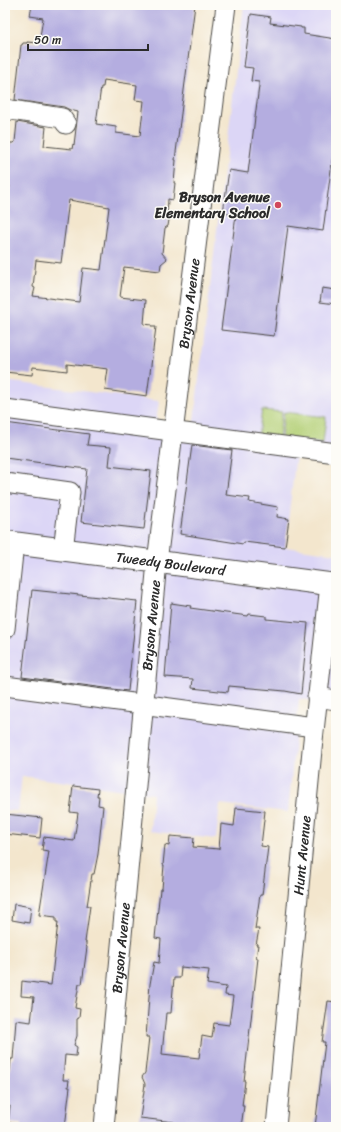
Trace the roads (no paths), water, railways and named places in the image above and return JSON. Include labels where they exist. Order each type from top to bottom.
[{"type":"main road","name":"Tweedy Boulevard","points":[[10,543],[333,585]]},
{"type":"street","name":"Bryson Avenue","points":[[104,1127],[157,562],[226,5]]},
{"type":"street","points":[[5,109],[62,118],[66,124]]},
{"type":"street","points":[[5,409],[336,453]]},
{"type":"street","points":[[5,483],[70,492],[63,550]]},
{"type":"street","points":[[5,630],[10,543]]},
{"type":"street","name":"Hunt Avenue","points":[[276,1127],[317,697],[333,585]]},
{"type":"street","points":[[5,686],[314,727]]},
{"type":"street","points":[[317,697],[336,700]]},
{"type":"place","name":"Bryson Avenue Elementary School","points":[[278,205]]}]
